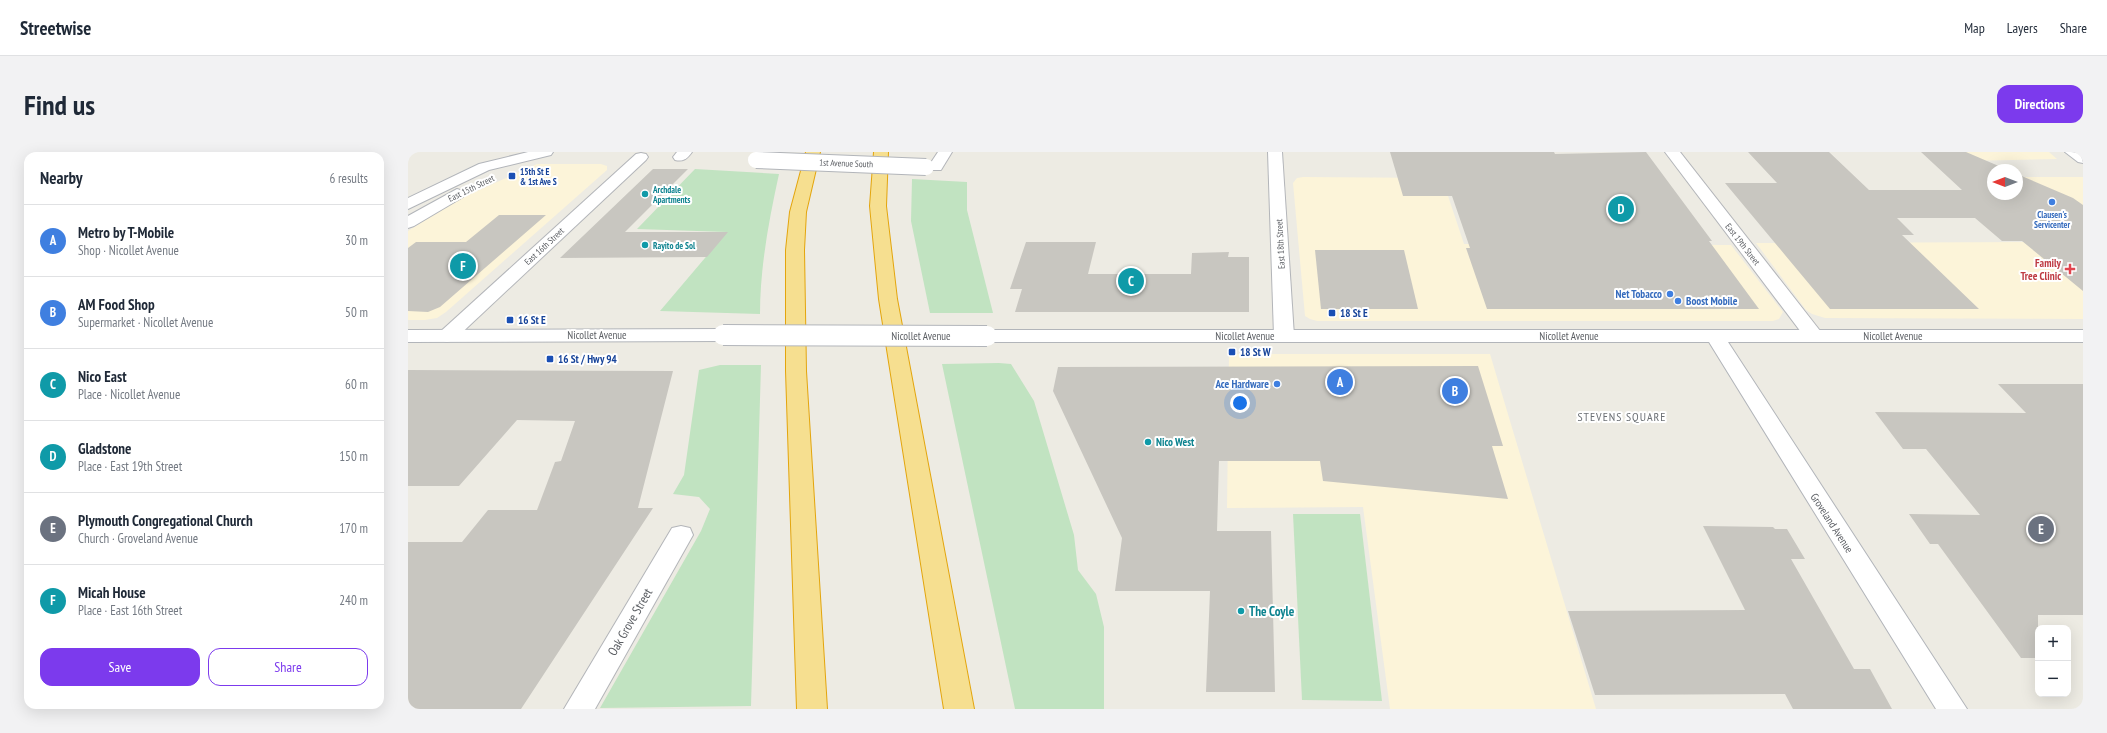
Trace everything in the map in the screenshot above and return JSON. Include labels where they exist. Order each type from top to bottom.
[{"type":"highway","points":[[812,709],[796,371],[795,250],[798,212],[805,179],[813,152]]},
{"type":"highway","points":[[881,152],[878,206],[888,298],[958,709]]},
{"type":"street","name":"1st Avenue South","points":[[756,160],[931,167],[945,152]]},
{"type":"street","name":"East 18th Street","points":[[1275,152],[1284,336]]},
{"type":"street","name":"East 19th Street","points":[[1672,152],[1814,336]]},
{"type":"street","points":[[2072,152],[2083,159]]},
{"type":"street","name":"East 15th Street","points":[[408,204],[484,168],[541,154]]},
{"type":"street","name":"East 15th Street","points":[[408,223],[452,197],[516,168],[541,154]]},
{"type":"street","name":"East 16th Street","points":[[447,336],[641,157]]},
{"type":"street","name":"Nicollet Avenue","points":[[408,336],[2083,336]]},
{"type":"street","name":"Groveland Avenue","points":[[1715,336],[1819,503],[1952,709]]},
{"type":"street","name":"Oak Grove Street","points":[[579,709],[681,535]]},
{"type":"shaded area","points":[[1956,152],[2049,152],[2057,159],[1966,161]]},
{"type":"shaded area","points":[[537,164],[601,164],[607,166],[607,170],[446,312],[437,318],[408,320],[408,231],[457,200]]},
{"type":"shaded area","points":[[2023,177],[2083,177],[2083,319],[1825,318],[1812,314],[1806,310],[1756,243],[2068,242],[2023,200]]},
{"type":"shaded area","points":[[1297,178],[1442,178],[1464,244],[1731,245],[1783,312],[1779,319],[1773,321],[1317,321],[1305,316],[1293,183]]},
{"type":"shaded area","points":[[1229,354],[1490,354],[1596,709],[1390,709],[1363,507],[1227,508]]},
{"type":"green space","points":[[695,169],[779,174],[766,244],[760,296],[760,314],[660,311],[727,232],[637,229]]},
{"type":"green space","points":[[912,179],[967,182],[967,210],[993,313],[930,313],[911,221]]},
{"type":"green space","points":[[942,364],[1011,364],[1034,401],[1074,535],[1078,570],[1096,594],[1104,627],[1104,709],[1015,709]]},
{"type":"green space","points":[[720,365],[761,365],[751,706],[600,708],[701,531],[710,509],[699,497],[673,494],[684,475],[699,370]]},
{"type":"green space","points":[[1293,514],[1360,514],[1382,701],[1302,700]]},
{"type":"building","points":[[1390,152],[1554,152],[1555,154],[1646,152],[1712,241],[1709,241],[1759,309],[1487,309],[1466,248],[1470,248],[1452,196],[1403,196]]},
{"type":"building","points":[[1748,152],[1829,152],[1869,190],[1962,190],[1921,152],[1966,152],[1994,164],[1987,164],[1987,200],[2023,200],[2023,177],[2073,198],[2083,205],[2083,291],[2022,241],[2002,241],[1975,218],[1897,218],[1914,235],[1902,235],[1979,309],[1830,309],[1725,183],[1777,183]]},
{"type":"building","name":"Rayito de Sol","points":[[653,169],[688,169],[625,232],[728,232],[707,257],[560,258]]},
{"type":"building","points":[[499,215],[546,215],[440,307],[428,312],[408,311],[408,248],[416,242],[466,242]]},
{"type":"building","points":[[1026,242],[1096,242],[1088,274],[1191,274],[1192,253],[1229,252],[1228,257],[1249,257],[1249,312],[1015,312],[1022,289],[1010,289]]},
{"type":"building","points":[[1315,250],[1404,250],[1418,309],[1321,309]]},
{"type":"building","points":[[1478,366],[1503,446],[1492,446],[1508,499],[1323,481],[1320,461],[1219,461],[1217,531],[1271,531],[1275,692],[1206,692],[1210,591],[1115,591],[1122,538],[1053,391],[1058,367]]},
{"type":"building","points":[[408,370],[673,371],[638,508],[653,508],[521,709],[408,709],[408,542],[462,542],[488,510],[537,510],[555,462],[561,461],[575,421],[517,420],[459,486],[408,486]]},
{"type":"building","points":[[1998,384],[2083,384],[2083,615],[2038,615],[2038,625],[2035,625],[2035,658],[2021,658],[1938,544],[1930,544],[1909,514],[1980,515],[1926,449],[1903,449],[1875,412],[2026,413]]},
{"type":"building","points":[[1703,526],[1773,527],[1775,529],[1787,529],[1805,559],[1791,559],[1854,669],[1870,669],[1892,709],[1793,709],[1785,694],[1595,695],[1568,611],[1745,610]]},
{"type":"place","name":"15th St E & 1st Ave S","points":[[512,176]]},
{"type":"place","name":"Archdale Apartments","points":[[645,194]]},
{"type":"place","name":"Clausen's Servicenter","points":[[2052,202]]},
{"type":"place","name":"Gladstone","points":[[1621,209]]},
{"type":"place","name":"Rayito de Sol","points":[[645,245]]},
{"type":"place","name":"Micah House","points":[[463,266]]},
{"type":"place","name":"Family Tree Clinic","points":[[2070,269]]},
{"type":"place","name":"Nico East","points":[[1131,281]]},
{"type":"place","name":"Net Tobacco","points":[[1670,294]]},
{"type":"place","name":"Boost Mobile","points":[[1678,301]]},
{"type":"place","name":"18 St E","points":[[1332,313]]},
{"type":"place","name":"16 St E","points":[[510,320]]},
{"type":"place","name":"18 St W","points":[[1232,352]]},
{"type":"place","name":"16 St / Hwy 94","points":[[550,359]]},
{"type":"place","name":"Metro by T-Mobile","points":[[1340,382]]},
{"type":"place","name":"Ace Hardware","points":[[1277,384]]},
{"type":"place","name":"AM Food Shop","points":[[1455,391]]},
{"type":"place","name":"Nico West","points":[[1148,442]]},
{"type":"place","name":"Plymouth Congregational Church","points":[[2041,529]]},
{"type":"place","name":"The Coyle","points":[[1241,611]]},
{"type":"district","name":"STEVENS SQUARE","points":[[1622,416]]}]
